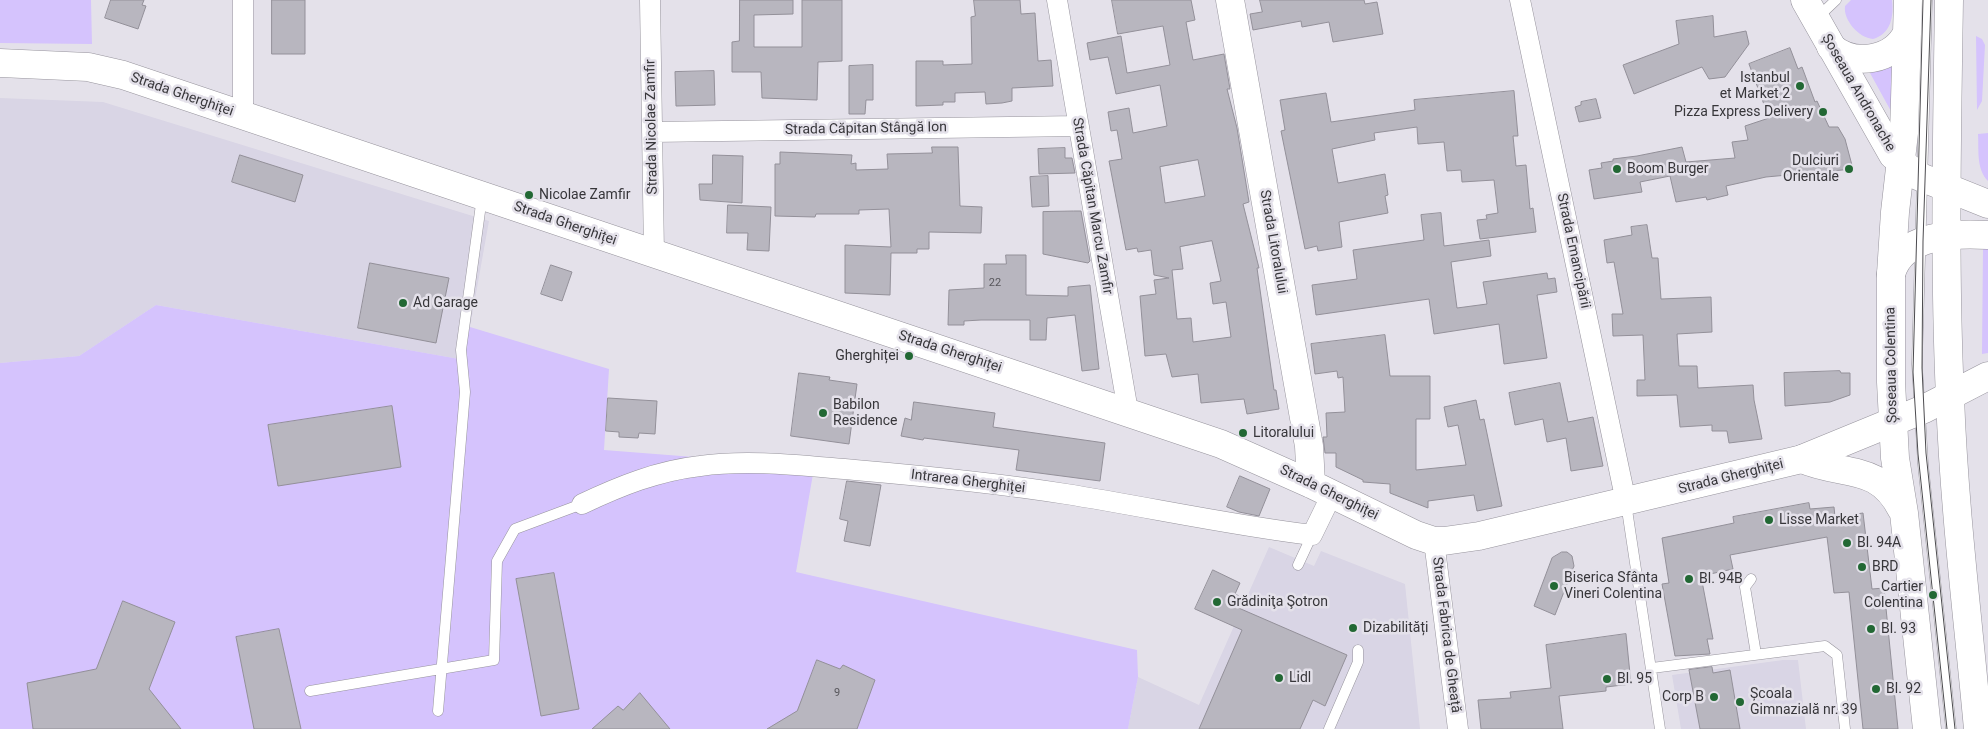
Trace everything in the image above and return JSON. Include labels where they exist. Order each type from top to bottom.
[{"type":"main road","name":"Strada Litoralului","points":[[1230,0],[1309,446],[1321,489]]},
{"type":"main road","name":"Șoseaua Colentina","points":[[1908,0],[1907,33],[1911,171],[1895,212],[1892,274],[1893,423],[1895,458],[1904,513],[1928,729]]},
{"type":"main road","points":[[1949,0],[1947,237],[1950,396],[1953,456],[1978,729]]},
{"type":"main road","name":"Șoseaua Andronache","points":[[1810,10],[1882,138],[1911,171],[1947,189],[1988,204]]},
{"type":"main road","points":[[1831,47],[1847,56],[1872,58],[1891,51],[1907,33]]},
{"type":"main road","name":"Strada Gherghiței","points":[[0,63],[68,65],[105,70],[1128,411],[1238,451],[1416,535],[1434,541],[1479,536],[1802,460],[1893,423],[1988,376]]},
{"type":"main road","points":[[1892,274],[1896,261],[1902,252],[1919,242],[1947,237],[1988,234]]},
{"type":"main road","points":[[1802,460],[1815,465],[1850,470],[1872,477],[1890,490],[1904,513]]},
{"type":"street","points":[[243,0],[243,116]]},
{"type":"street","name":"Strada Nicolae Zamfir","points":[[650,0],[654,254]]},
{"type":"street","name":"Strada Căpitan Marcu Zamfir","points":[[1057,0],[1128,411]]},
{"type":"street","name":"Strada Emancipării","points":[[1520,0],[1626,502]]},
{"type":"street","name":"Strada Căpitan Stângă Ion","points":[[652,132],[1079,126]]},
{"type":"street","name":"Intrarea Gherghiței","points":[[582,504],[616,488],[651,475],[701,465],[752,464],[899,474],[1064,494],[1258,528],[1312,535]]},
{"type":"street","points":[[1312,535],[1321,489]]},
{"type":"street","name":"Strada Fabrica de Gheață","points":[[1434,541],[1458,729]]},
{"type":"lane","points":[[1810,10],[1836,0]]},
{"type":"lane","points":[[1927,0],[1911,171],[1919,242],[1917,364],[1924,480],[1951,729]]},
{"type":"lane","points":[[438,711],[465,392],[462,350],[482,196]]},
{"type":"lane","points":[[1626,502],[1660,729]]},
{"type":"lane","points":[[310,691],[494,660],[498,561],[515,529],[582,504]]},
{"type":"lane","points":[[1298,565],[1312,535]]},
{"type":"lane","points":[[1751,579],[1745,587],[1756,654]]},
{"type":"lane","points":[[1652,668],[1821,645],[1833,651],[1836,655],[1845,729]]},
{"type":"lane","points":[[1329,729],[1358,662],[1358,650]]},
{"type":"shaded area","points":[[0,0],[91,0],[92,44],[0,43]]},
{"type":"shaded area","points":[[1851,0],[1892,0],[1892,18],[1884,33],[1873,39],[1857,32],[1849,22],[1845,11],[1845,6]]},
{"type":"shaded area","points":[[1976,36],[1982,39],[1985,45],[1982,101],[1977,110]]},
{"type":"shaded area","points":[[1894,60],[1892,113],[1870,73]]},
{"type":"shaded area","points":[[0,98],[103,102],[489,221],[470,327],[459,359],[156,305],[79,356],[0,363]]},
{"type":"shaded area","points":[[1988,133],[1988,181],[1980,165],[1978,134]]},
{"type":"shaded area","points":[[1983,248],[1988,248],[1988,353],[1982,354]]},
{"type":"shaded area","points":[[156,305],[459,359],[470,327],[609,369],[604,450],[771,463],[813,474],[796,572],[1137,650],[1138,677],[1128,729],[0,729],[0,363],[79,356]]},
{"type":"shaded area","points":[[1269,547],[1314,566],[1321,551],[1405,584],[1420,729],[1128,729],[1138,677],[1199,705]]},
{"type":"shaded area","name":"Școala Gimnazială nr. 39","points":[[1783,660],[1798,660],[1806,729],[1681,729],[1672,675]]},
{"type":"building","points":[[111,0],[144,0],[142,5],[146,6],[138,29],[105,18]]},
{"type":"building","points":[[272,0],[305,0],[305,54],[272,54]]},
{"type":"building","points":[[740,0],[793,0],[793,14],[754,15],[754,47],[802,47],[802,0],[842,0],[842,61],[818,62],[817,100],[762,98],[761,72],[732,72],[732,42],[739,41]]},
{"type":"building","points":[[974,0],[1020,0],[1021,14],[1035,13],[1038,61],[1051,60],[1053,86],[1012,88],[1012,101],[1002,103],[986,104],[985,92],[955,93],[955,102],[943,102],[943,105],[916,106],[916,61],[943,61],[943,65],[972,64],[971,17],[975,16]]},
{"type":"building","points":[[1112,0],[1191,0],[1195,20],[1186,22],[1193,60],[1224,54],[1230,89],[1227,89],[1237,128],[1249,202],[1243,204],[1259,268],[1257,268],[1274,390],[1276,390],[1279,409],[1247,414],[1244,399],[1201,403],[1198,374],[1172,377],[1166,354],[1145,356],[1140,296],[1156,294],[1154,280],[1169,278],[1154,275],[1151,250],[1138,252],[1137,248],[1126,250],[1109,161],[1122,159],[1117,130],[1111,131],[1108,112],[1129,108],[1133,133],[1167,126],[1160,85],[1116,94],[1108,57],[1090,60],[1087,43],[1121,36],[1127,73],[1170,65],[1163,26],[1118,34]],"holes":[[[1198,160],[1205,196],[1165,203],[1160,167]],[[1212,241],[1221,281],[1210,283],[1213,304],[1226,302],[1231,337],[1193,342],[1191,318],[1177,319],[1172,270],[1183,269],[1180,247]]]},
{"type":"building","points":[[1260,0],[1364,0],[1365,4],[1377,2],[1383,34],[1333,42],[1329,22],[1302,27],[1301,21],[1253,30],[1250,14],[1262,12]]},
{"type":"building","points":[[1713,16],[1714,37],[1746,31],[1749,44],[1725,77],[1709,79],[1702,67],[1634,94],[1623,65],[1679,44],[1676,21]]},
{"type":"building","points":[[1790,48],[1798,69],[1802,67],[1815,102],[1817,101],[1829,127],[1838,127],[1845,139],[1853,169],[1766,177],[1726,186],[1728,195],[1707,200],[1706,197],[1676,202],[1670,176],[1640,182],[1642,192],[1594,199],[1589,170],[1602,168],[1601,163],[1613,161],[1613,159],[1682,147],[1686,162],[1735,158],[1732,142],[1748,140],[1745,126],[1769,118],[1749,64]]},
{"type":"building","points":[[873,65],[873,100],[866,100],[865,114],[849,114],[849,66]]},
{"type":"building","points":[[714,71],[715,105],[676,106],[675,72]]},
{"type":"building","points":[[1514,91],[1518,136],[1513,136],[1516,166],[1526,165],[1530,209],[1533,208],[1536,232],[1480,239],[1477,220],[1487,219],[1486,215],[1498,213],[1494,180],[1462,182],[1461,170],[1447,171],[1444,142],[1418,144],[1417,127],[1374,133],[1375,140],[1332,149],[1338,183],[1385,174],[1388,195],[1385,196],[1388,213],[1339,222],[1342,247],[1318,251],[1317,246],[1305,249],[1281,131],[1285,130],[1280,100],[1326,93],[1331,122],[1415,110],[1414,100]]},
{"type":"building","points":[[1596,99],[1601,118],[1579,122],[1575,107],[1581,105],[1581,102]]},
{"type":"building","points":[[932,147],[958,147],[960,206],[982,207],[981,233],[929,232],[929,249],[917,249],[917,253],[891,253],[890,295],[845,293],[845,245],[891,247],[889,209],[859,210],[859,214],[816,214],[815,217],[775,216],[775,164],[780,164],[780,152],[852,155],[851,164],[856,163],[856,170],[888,169],[887,154],[932,153]]},
{"type":"building","points":[[1065,148],[1065,158],[1072,158],[1075,173],[1039,174],[1038,149]]},
{"type":"building","points":[[240,155],[303,175],[295,202],[232,182]]},
{"type":"building","points":[[713,155],[743,156],[742,203],[700,200],[699,184],[712,184]]},
{"type":"building","points":[[1048,176],[1049,206],[1032,207],[1030,177]]},
{"type":"building","points":[[728,205],[771,207],[769,251],[747,250],[748,233],[727,233]]},
{"type":"building","points":[[1081,211],[1090,261],[1088,263],[1043,254],[1043,212]]},
{"type":"building","points":[[1441,213],[1444,246],[1489,240],[1491,256],[1451,262],[1457,308],[1487,304],[1483,282],[1547,273],[1548,279],[1555,278],[1557,292],[1537,295],[1547,358],[1504,364],[1499,324],[1434,334],[1429,299],[1316,315],[1312,285],[1357,279],[1353,250],[1424,240],[1421,215]]},
{"type":"building","points":[[1647,225],[1652,258],[1658,258],[1661,299],[1711,297],[1712,332],[1677,334],[1679,366],[1697,366],[1698,388],[1753,385],[1762,439],[1729,443],[1727,431],[1712,431],[1712,425],[1680,427],[1677,395],[1637,396],[1637,380],[1645,380],[1643,335],[1613,336],[1612,314],[1623,314],[1614,262],[1607,263],[1604,240],[1632,235],[1631,227]]},
{"type":"building","points":[[1006,255],[1026,255],[1026,295],[1068,296],[1068,287],[1090,285],[1099,369],[1082,371],[1075,315],[1047,318],[1046,340],[1030,340],[1030,320],[964,321],[964,325],[948,325],[949,290],[984,288],[984,264],[1006,264]]},
{"type":"building","name":"Ad Garage","points":[[370,263],[449,278],[436,343],[358,328]]},
{"type":"building","points":[[551,265],[572,272],[562,301],[541,294]]},
{"type":"building","points":[[1385,335],[1390,376],[1430,376],[1430,419],[1416,419],[1416,470],[1466,465],[1458,425],[1448,427],[1444,407],[1476,400],[1480,420],[1484,419],[1502,506],[1477,511],[1474,495],[1428,501],[1428,508],[1390,493],[1390,484],[1363,482],[1363,480],[1336,467],[1336,453],[1325,453],[1323,437],[1327,437],[1326,413],[1345,412],[1343,377],[1338,378],[1337,371],[1315,374],[1311,344]]},
{"type":"building","points":[[1840,371],[1841,373],[1850,373],[1850,395],[1830,402],[1785,406],[1784,373]]},
{"type":"building","name":"Babilon Residence","points":[[799,373],[830,377],[829,380],[857,384],[849,444],[791,436]]},
{"type":"building","points":[[1560,383],[1568,422],[1593,417],[1603,466],[1571,471],[1566,438],[1547,442],[1543,419],[1515,425],[1509,393]]},
{"type":"building","points":[[608,398],[657,401],[655,434],[639,433],[638,438],[619,437],[619,432],[606,431]]},
{"type":"building","points":[[914,402],[995,413],[993,427],[1105,443],[1100,481],[1016,470],[1019,450],[901,436],[905,418],[911,420]]},
{"type":"building","points":[[392,406],[401,467],[278,486],[268,425]]},
{"type":"building","points":[[1240,476],[1270,489],[1259,516],[1239,512],[1227,507]]},
{"type":"building","points":[[847,481],[881,485],[870,546],[844,541],[848,521],[840,519]]},
{"type":"building","points":[[1809,503],[1810,509],[1834,507],[1835,517],[1863,513],[1872,589],[1884,588],[1898,729],[1863,729],[1849,592],[1834,593],[1827,537],[1730,555],[1733,569],[1701,576],[1713,639],[1707,639],[1710,654],[1675,656],[1662,584],[1669,583],[1662,538],[1734,523],[1733,517]]},
{"type":"building","name":"Biserica Sfânta Vineri Colentina","points":[[1562,552],[1567,552],[1572,556],[1574,566],[1555,615],[1534,606],[1552,558]]},
{"type":"building","name":"Lidl","points":[[1213,570],[1240,583],[1235,594],[1239,596],[1234,606],[1347,655],[1325,706],[1313,700],[1300,729],[1199,729],[1242,630],[1195,609]]},
{"type":"building","points":[[554,573],[579,709],[541,716],[516,579]]},
{"type":"building","points":[[123,601],[175,622],[149,689],[181,729],[33,729],[27,683],[96,669]]},
{"type":"building","points":[[279,629],[301,729],[254,729],[236,637]]},
{"type":"building","name":"Bl. 95","points":[[1626,634],[1631,684],[1606,687],[1606,691],[1559,696],[1563,729],[1481,729],[1478,700],[1511,698],[1510,692],[1551,688],[1546,645]]},
{"type":"building","points":[[817,660],[840,669],[843,665],[875,680],[857,729],[767,729],[797,711]]},
{"type":"building","name":"Corp B","points":[[1712,667],[1713,673],[1730,670],[1740,729],[1700,729],[1689,670]]},
{"type":"building","points":[[640,693],[670,729],[592,729],[618,706],[623,710]]},
{"type":"tram line","points":[[1923,0],[1913,372],[1918,454],[1947,729]]},
{"type":"tram line","points":[[1931,0],[1923,241],[1922,368],[1926,453],[1955,729]]},
{"type":"place","name":"Istanbul et Market 2","points":[[1800,86]]},
{"type":"place","name":"Pizza Express Delivery","points":[[1823,112]]},
{"type":"place","name":"Boom Burger","points":[[1617,169]]},
{"type":"place","name":"Dulciuri Orientale","points":[[1849,169]]},
{"type":"place","name":"Nicolae Zamfir","points":[[529,195]]},
{"type":"place","name":"Ad Garage","points":[[403,303]]},
{"type":"place","name":"Gherghiței","points":[[909,356]]},
{"type":"place","name":"Babilon Residence","points":[[823,413]]},
{"type":"place","name":"Litoralului","points":[[1243,433]]},
{"type":"place","name":"Lisse Market","points":[[1769,520]]},
{"type":"place","name":"Bl. 94A","points":[[1847,543]]},
{"type":"place","name":"BRD","points":[[1862,567]]},
{"type":"place","name":"Bl. 94B","points":[[1689,579]]},
{"type":"place","name":"Biserica Sfânta Vineri Colentina","points":[[1554,586]]},
{"type":"place","name":"Cartier Colentina","points":[[1933,595]]},
{"type":"place","name":"Grădiniţa Şotron","points":[[1217,602]]},
{"type":"place","name":"Dizabilități","points":[[1353,628]]},
{"type":"place","name":"Bl. 93","points":[[1871,629]]},
{"type":"place","name":"Lidl","points":[[1279,678]]},
{"type":"place","name":"Bl. 95","points":[[1607,679]]},
{"type":"place","name":"Bl. 92","points":[[1876,689]]},
{"type":"place","name":"Corp B","points":[[1714,697]]},
{"type":"place","name":"Școala Gimnazială nr. 39","points":[[1740,702]]}]
